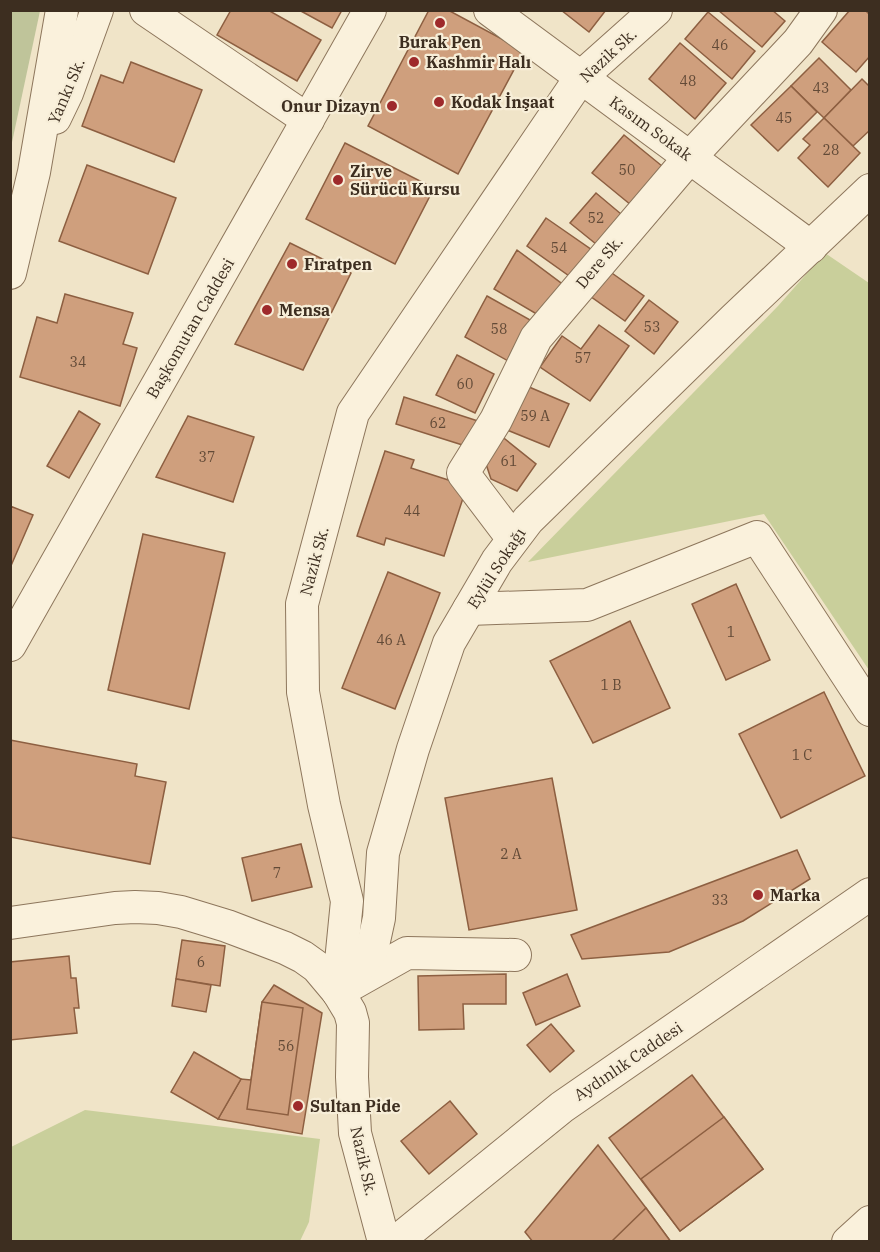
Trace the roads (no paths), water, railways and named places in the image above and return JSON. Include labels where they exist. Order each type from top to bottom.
[{"type":"street","name":"Yankı Sk.","points":[[10,273],[34,172],[62,10]]},
{"type":"street","name":"Yankı Sk.","points":[[34,172],[49,130],[67,93],[97,10]]},
{"type":"street","points":[[146,10],[308,120]]},
{"type":"street","name":"Başkomutan Caddesi","points":[[10,645],[370,10]]},
{"type":"street","name":"Kasım Sokak","points":[[490,10],[811,247]]},
{"type":"street","name":"Nazik Sk.","points":[[384,1242],[355,1133],[352,1023],[350,1012],[338,992],[347,901],[324,805],[303,692],[302,604],[353,413],[581,77],[656,10]]},
{"type":"street","name":"Dere Sk.","points":[[513,539],[463,473],[496,420],[536,338],[690,157],[798,42],[821,10]]},
{"type":"street","name":"Eylül Sokağı","points":[[338,992],[372,950],[379,918],[382,853],[413,749],[450,643],[497,561],[528,520],[811,247],[868,196]]},
{"type":"street","points":[[469,609],[587,605],[757,537],[870,710]]},
{"type":"street","name":"Aydınlık Caddesi","points":[[396,1242],[562,1107],[870,894]]},
{"type":"street","points":[[10,923],[115,908],[135,907],[181,912],[227,926],[303,957],[317,968],[338,992],[407,953],[515,955]]},
{"type":"street","points":[[848,1242],[870,1222]]},
{"type":"place","name":"Burak Pen","points":[[440,23]]},
{"type":"place","name":"Kashmir Halı","points":[[414,62]]},
{"type":"place","name":"Kodak İnşaat","points":[[439,102]]},
{"type":"place","name":"Onur Dizayn","points":[[392,106]]},
{"type":"place","name":"Zirve Sürücü Kursu","points":[[338,180]]},
{"type":"place","name":"Fıratpen","points":[[292,264]]},
{"type":"place","name":"Mensa","points":[[267,310]]},
{"type":"place","name":"Marka","points":[[758,895]]},
{"type":"place","name":"Sultan Pide","points":[[298,1106]]}]
